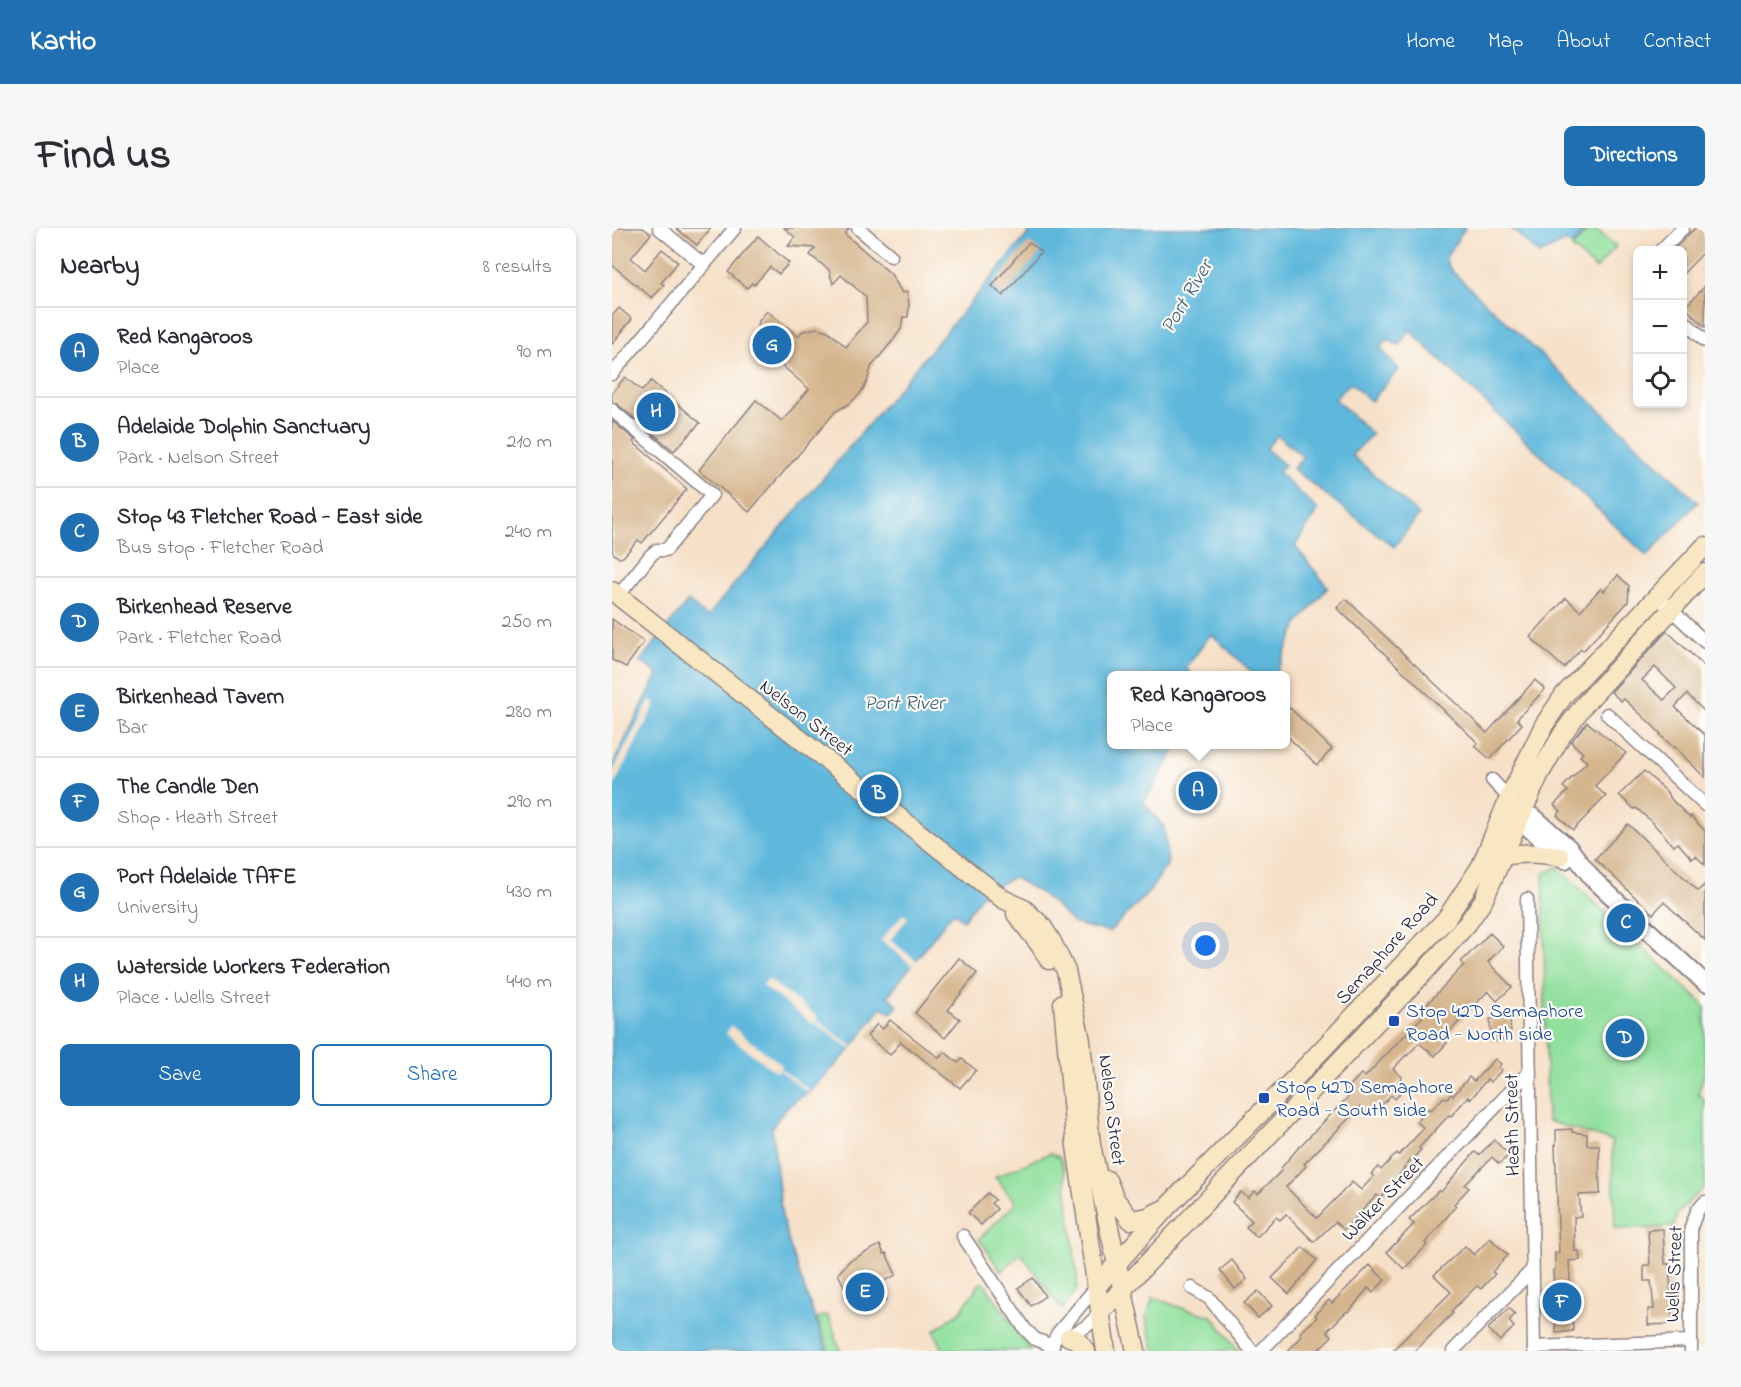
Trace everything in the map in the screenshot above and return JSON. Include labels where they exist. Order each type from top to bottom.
[{"type":"main road","name":"Semaphore Road","points":[[1097,1286],[1167,1208],[1297,1076],[1446,919],[1481,866],[1509,798],[1544,725],[1564,695],[1705,546]]},
{"type":"main road","points":[[1101,1312],[1467,924],[1483,901],[1539,775],[1563,733],[1584,705],[1705,573]]},
{"type":"main road","name":"Nelson Street","points":[[615,593],[1003,899],[1024,909],[1042,926],[1066,971],[1081,1041],[1091,1145],[1136,1351]]},
{"type":"main road","points":[[1504,856],[1518,853],[1560,857]]},
{"type":"main road","name":"Nelson Street","points":[[1003,899],[1040,945],[1049,960],[1063,1006],[1076,1146],[1106,1351]]},
{"type":"main road","points":[[1091,1145],[1115,1199],[1131,1220],[1148,1217],[1167,1208]]},
{"type":"main road","points":[[1057,1345],[1076,1339],[1086,1351]]},
{"type":"street","points":[[659,228],[704,265]]},
{"type":"street","points":[[612,374],[735,228]]},
{"type":"street","points":[[858,228],[891,256]]},
{"type":"street","points":[[1666,246],[1683,228]]},
{"type":"street","points":[[1687,323],[1705,341]]},
{"type":"street","points":[[612,410],[712,495],[666,550],[657,550],[651,555],[615,593]]},
{"type":"street","points":[[1657,596],[1705,642]]},
{"type":"street","points":[[1607,714],[1705,805]]},
{"type":"street","points":[[1492,780],[1522,815],[1526,825],[1560,857],[1593,879]]},
{"type":"street","points":[[1522,815],[1534,817],[1563,843],[1593,879],[1705,983]]},
{"type":"street","name":"Heath Street","points":[[1527,899],[1534,1349]]},
{"type":"street","name":"Walker Street","points":[[1261,1351],[1530,1071]]},
{"type":"street","name":"Wells Street","points":[[1691,1346],[1691,1227],[1702,1210]]},
{"type":"street","points":[[963,1236],[1029,1334],[1035,1339],[1057,1345],[1087,1326],[1101,1312]]},
{"type":"street","points":[[1453,1351],[1532,1270]]},
{"type":"street","name":"Semaphore Road","points":[[1057,1345],[1057,1334],[1097,1286]]},
{"type":"street","points":[[1192,1288],[1209,1298],[1252,1351]]},
{"type":"street","points":[[1534,1349],[1691,1346]]},
{"type":"green space","points":[[1590,228],[1594,228],[1616,246],[1596,269],[1572,248]]},
{"type":"green space","points":[[1557,867],[1705,1006],[1705,1071],[1698,1094],[1705,1100],[1705,1186],[1677,1214],[1674,1227],[1615,1229],[1612,1141],[1547,1121],[1543,874]]},
{"type":"green space","points":[[1050,1153],[1060,1158],[1064,1169],[1077,1275],[1077,1289],[1062,1310],[1021,1253],[1001,1271],[979,1239],[1016,1203],[995,1177]]},
{"type":"green space","points":[[980,1283],[984,1283],[1031,1351],[944,1351],[934,1331],[961,1311]]},
{"type":"green space","points":[[1153,1297],[1212,1316],[1239,1351],[1155,1351],[1146,1318]]},
{"type":"green space","points":[[827,1315],[841,1351],[829,1351],[817,1318]]},
{"type":"water","name":"Port River","points":[[1033,228],[1465,228],[1446,257],[1447,264],[1453,272],[1698,502],[1647,556],[1409,330],[1399,346],[1387,339],[1380,348],[1399,369],[1371,401],[1350,383],[1335,399],[1372,434],[1352,455],[1419,515],[1394,547],[1293,469],[1303,457],[1277,435],[1266,449],[1285,465],[1278,472],[1318,510],[1295,546],[1328,587],[1298,624],[1277,671],[1251,671],[1211,634],[1186,668],[1189,671],[1107,671],[1107,749],[1176,749],[1144,803],[1164,827],[1168,863],[1150,891],[1109,932],[1074,924],[1039,892],[1013,877],[982,895],[963,920],[953,912],[888,996],[898,1006],[891,1013],[882,1007],[851,1049],[809,1093],[784,1110],[772,1128],[782,1217],[793,1257],[827,1351],[612,1351],[612,766],[658,674],[640,661],[688,601],[707,617]]},
{"type":"water","points":[[1511,228],[1587,228],[1572,246],[1566,241],[1539,254]]},
{"type":"pier","points":[[650,700],[656,703],[612,789],[612,773]]},
{"type":"pier","points":[[903,914],[908,918],[890,940],[918,962],[914,967],[881,940]]},
{"type":"pier","points":[[768,979],[818,1017],[817,1020],[852,1046],[851,1049],[763,986]]},
{"type":"pier","points":[[731,1026],[782,1065],[780,1068],[810,1091],[809,1093],[779,1070],[776,1072],[726,1034]]},
{"type":"building","points":[[612,228],[643,228],[651,234],[631,258],[645,270],[662,249],[678,262],[661,283],[664,285],[652,298],[612,265]]},
{"type":"building","points":[[676,228],[711,228],[697,245]]},
{"type":"building","points":[[784,228],[849,228],[845,234],[891,274],[902,293],[907,292],[908,317],[903,317],[901,329],[871,367],[867,382],[860,394],[849,404],[836,411],[749,512],[699,470],[756,400],[782,421],[809,389],[770,355],[765,360],[759,354],[755,347],[755,337],[759,321],[767,311],[798,336],[803,331],[817,328],[828,331],[846,347],[867,322],[866,297],[841,275],[833,284],[829,270],[810,255],[815,248],[788,246],[795,237]]},
{"type":"building","points":[[1695,228],[1705,228],[1705,251],[1687,270],[1687,246],[1677,246]]},
{"type":"building","points":[[758,236],[789,263],[779,274],[770,267],[754,285],[752,283],[747,288],[728,272]]},
{"type":"building","points":[[1029,242],[1041,252],[1003,296],[992,286]]},
{"type":"building","points":[[1705,286],[1705,327],[1687,309],[1687,305]]},
{"type":"building","points":[[619,308],[632,319],[612,344],[612,316]]},
{"type":"building","points":[[625,377],[642,391],[651,381],[700,423],[674,451],[612,402],[612,393]]},
{"type":"building","points":[[612,421],[687,489],[642,543],[638,540],[623,557],[619,558],[612,552]]},
{"type":"building","points":[[1618,575],[1629,586],[1628,602],[1583,651],[1581,649],[1564,668],[1530,637],[1566,598],[1580,611],[1601,588],[1604,591]]},
{"type":"building","points":[[1346,599],[1487,733],[1535,680],[1545,689],[1517,719],[1522,724],[1490,759],[1475,746],[1478,743],[1337,608]]},
{"type":"building","points":[[612,619],[644,642],[626,667],[612,660]]},
{"type":"building","points":[[1667,631],[1705,667],[1705,712],[1687,694],[1675,707],[1705,735],[1705,778],[1624,699],[1621,701],[1611,692]],"holes":[[[1655,667],[1676,688],[1664,700],[1642,680]]]},
{"type":"building","points":[[1290,708],[1332,749],[1317,765],[1290,739]]},
{"type":"building","points":[[1587,722],[1626,753],[1595,786],[1606,796],[1573,830],[1557,815],[1561,811],[1554,805],[1568,791],[1563,787],[1587,762],[1580,756],[1583,753],[1571,742]]},
{"type":"building","points":[[1644,771],[1705,831],[1705,865],[1696,856],[1692,859],[1678,843],[1674,846],[1651,821],[1619,795]]},
{"type":"building","points":[[1628,824],[1698,891],[1705,884],[1705,940],[1664,902],[1653,914],[1595,859]]},
{"type":"building","points":[[1490,933],[1503,946],[1488,962],[1512,987],[1497,1001],[1488,991],[1443,1039],[1447,1043],[1435,1056],[1419,1043],[1393,1069],[1402,1077],[1395,1086],[1401,1092],[1395,1099],[1391,1095],[1371,1117],[1360,1107],[1304,1164],[1306,1166],[1286,1187],[1317,1218],[1352,1182],[1361,1190],[1374,1176],[1371,1174],[1378,1167],[1381,1170],[1397,1153],[1399,1155],[1424,1128],[1417,1122],[1429,1108],[1431,1110],[1444,1097],[1447,1098],[1451,1094],[1453,1096],[1469,1077],[1474,1081],[1495,1059],[1501,1064],[1498,1067],[1502,1070],[1490,1082],[1487,1079],[1471,1099],[1468,1097],[1451,1116],[1449,1115],[1419,1148],[1421,1150],[1408,1163],[1395,1183],[1381,1198],[1377,1195],[1344,1230],[1335,1222],[1314,1242],[1286,1214],[1280,1220],[1276,1217],[1257,1237],[1246,1227],[1252,1221],[1232,1202],[1241,1192],[1248,1198],[1255,1191],[1258,1194],[1282,1170],[1281,1168],[1299,1147],[1349,1096],[1344,1092],[1361,1074],[1365,1077],[1423,1016],[1419,1012],[1464,965],[1461,962]]},
{"type":"building","points":[[959,958],[977,973],[948,1010],[960,1019],[945,1038],[915,1013]]},
{"type":"building","points":[[1510,1018],[1511,1039],[1491,1041],[1490,1019]]},
{"type":"building","points":[[890,1020],[939,1058],[945,1052],[958,1063],[962,1059],[976,1070],[960,1088],[901,1042],[890,1055],[867,1036],[877,1024],[883,1029]]},
{"type":"building","points":[[1572,1129],[1572,1132],[1587,1134],[1587,1145],[1599,1145],[1600,1194],[1579,1195],[1581,1216],[1574,1217],[1575,1251],[1579,1251],[1580,1260],[1569,1261],[1573,1331],[1556,1333],[1553,1270],[1555,1270],[1555,1253],[1559,1253],[1556,1130]]},
{"type":"building","points":[[1494,1140],[1509,1155],[1499,1164],[1492,1157],[1465,1185],[1469,1188],[1454,1204],[1456,1206],[1425,1243],[1427,1245],[1404,1269],[1387,1252],[1414,1224],[1409,1220],[1439,1190],[1441,1192],[1475,1152],[1479,1155]]},
{"type":"building","points":[[988,1193],[995,1200],[991,1203],[997,1209],[981,1225],[968,1213]]},
{"type":"building","points":[[1663,1229],[1665,1264],[1669,1264],[1673,1324],[1648,1325],[1648,1309],[1654,1309],[1651,1281],[1644,1281],[1644,1265],[1650,1265],[1648,1230]]},
{"type":"building","points":[[1490,1238],[1508,1255],[1492,1272],[1495,1274],[1481,1289],[1477,1286],[1451,1311],[1453,1313],[1415,1351],[1392,1351],[1451,1292],[1434,1275],[1465,1246],[1474,1255]]},
{"type":"building","points":[[880,1245],[896,1275],[878,1284],[886,1301],[867,1310],[865,1307],[857,1311],[838,1274],[849,1261]]},
{"type":"building","points":[[1303,1247],[1317,1260],[1289,1294],[1272,1278]]},
{"type":"building","points":[[1232,1260],[1247,1279],[1235,1289],[1220,1270]]},
{"type":"building","points":[[1370,1265],[1385,1280],[1373,1293],[1368,1288],[1349,1312],[1347,1311],[1327,1331],[1332,1336],[1317,1351],[1288,1351],[1302,1336],[1300,1333],[1317,1317],[1315,1315],[1329,1300],[1332,1303]]},
{"type":"building","points":[[1033,1278],[1045,1296],[1031,1306],[1018,1288]]},
{"type":"building","points":[[1258,1291],[1272,1306],[1258,1318],[1244,1303]]},
{"type":"building","points":[[1509,1308],[1515,1314],[1509,1321],[1514,1327],[1500,1341],[1488,1329]]},
{"type":"place","name":"Port Adelaide TAFE","points":[[772,345]]},
{"type":"place","name":"Waterside Workers Federation","points":[[656,412]]},
{"type":"place","name":"Red Kangaroos","points":[[1198,791]]},
{"type":"place","name":"Adelaide Dolphin Sanctuary","points":[[879,794]]},
{"type":"place","name":"Stop 43 Fletcher Road - East side","points":[[1626,923]]},
{"type":"place","name":"Stop 42D Semaphore Road - North side","points":[[1394,1021]]},
{"type":"place","name":"Birkenhead Reserve","points":[[1625,1038]]},
{"type":"place","name":"Stop 42D Semaphore Road - South side","points":[[1264,1098]]},
{"type":"place","name":"Birkenhead Tavern","points":[[865,1292]]},
{"type":"place","name":"The Candle Den","points":[[1562,1302]]}]
